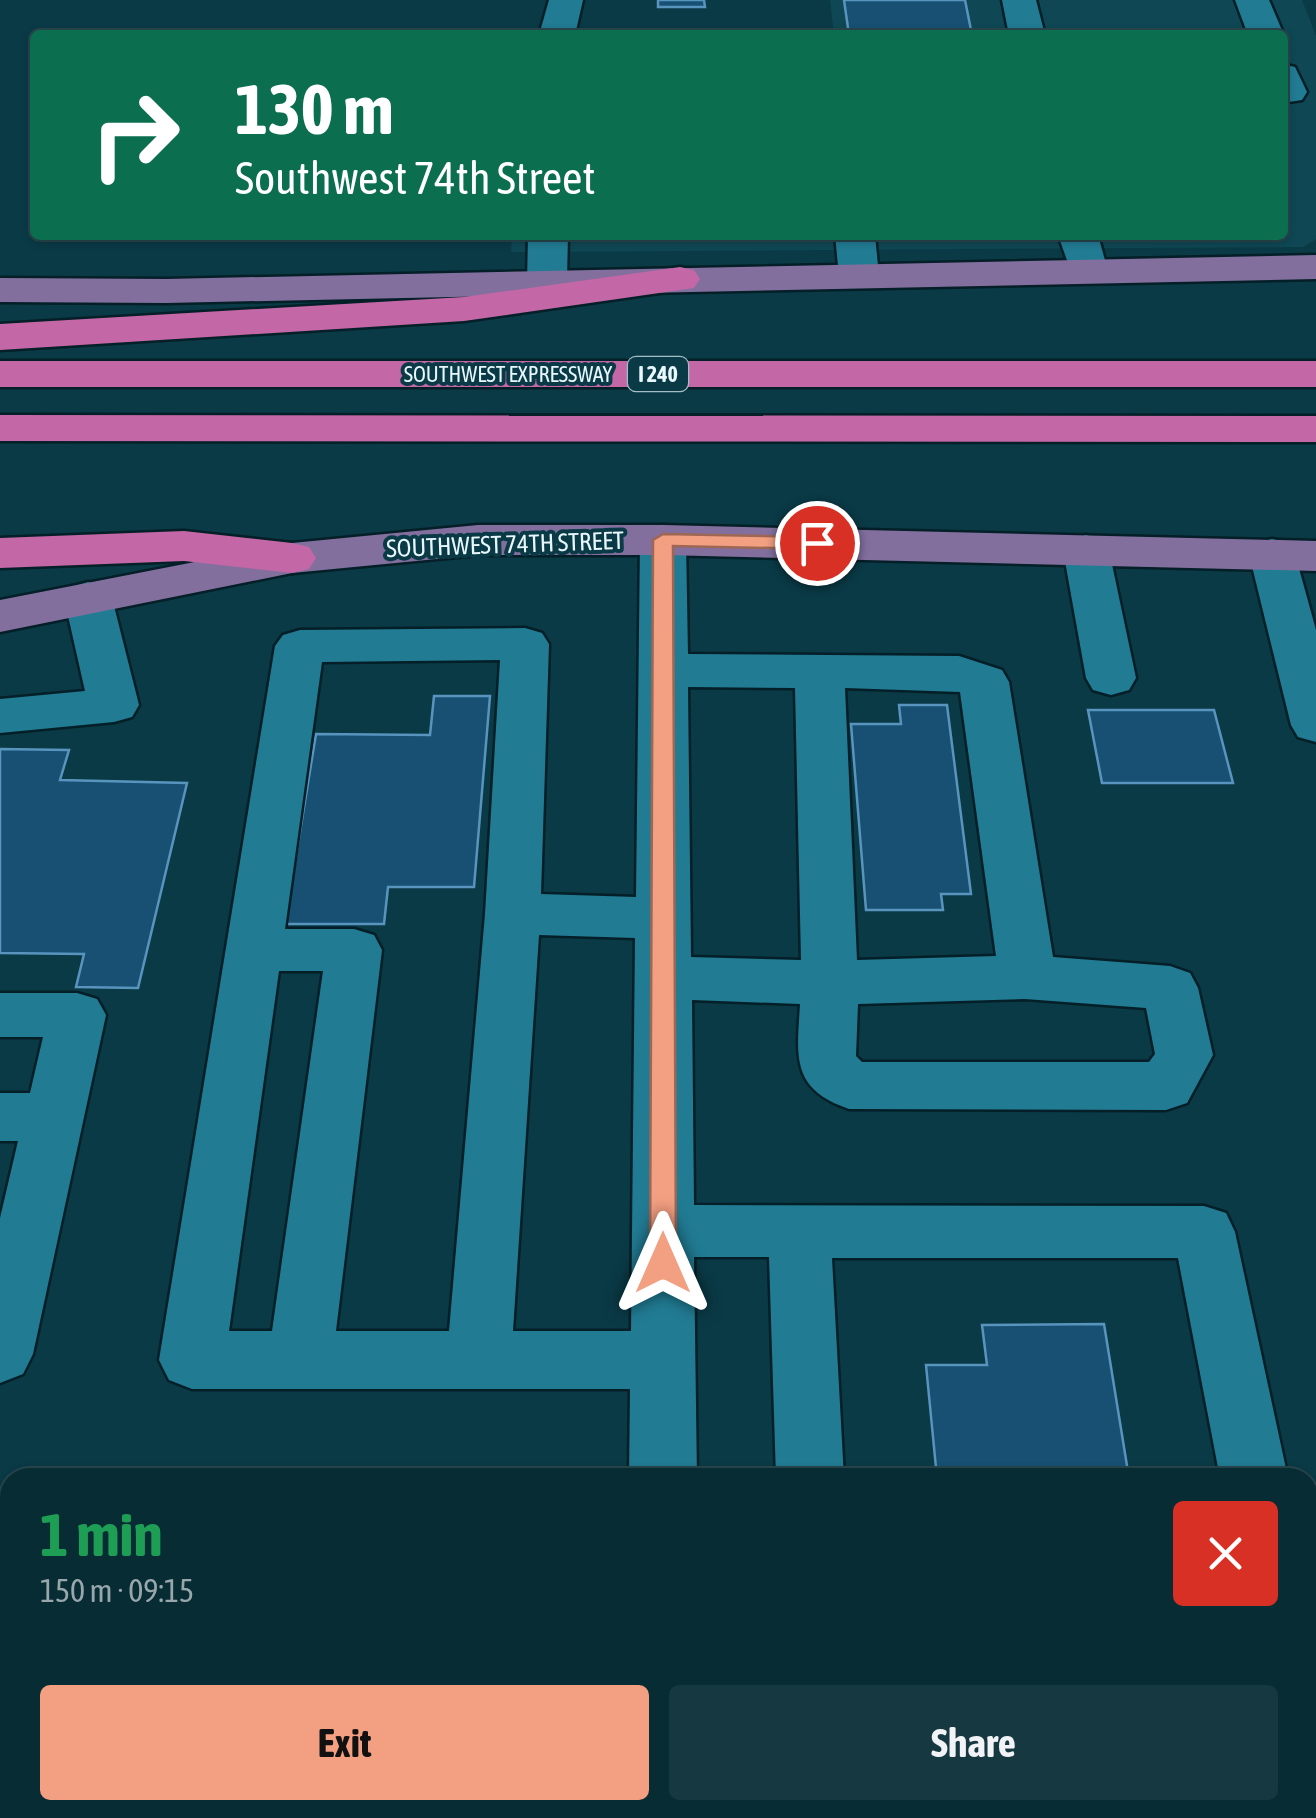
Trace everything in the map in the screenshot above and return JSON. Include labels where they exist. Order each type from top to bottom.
[{"type":"highway","points":[[0,337],[464,310],[680,279]]},
{"type":"highway","name":"SOUTHWEST EXPRESSWAY","points":[[0,374],[1316,374]]},
{"type":"highway","points":[[0,428],[1316,429]]},
{"type":"highway","points":[[0,553],[184,546],[292,558]]},
{"type":"main road","points":[[0,290],[859,276],[1083,253],[1311,269]]},
{"type":"main road","name":"SOUTHWEST 74TH STREET","points":[[0,616],[292,558],[478,540],[663,540],[1294,555]]},
{"type":"street","points":[[557,30],[566,0]]},
{"type":"street","points":[[1019,0],[1026,30]]},
{"type":"street","points":[[1252,0],[1264,30]]},
{"type":"street","points":[[546,282],[548,240]]},
{"type":"street","points":[[855,240],[859,276]]},
{"type":"street","points":[[663,540],[663,1468]]},
{"type":"street","points":[[1086,550],[1111,678]]},
{"type":"street","points":[[1294,555],[1316,725]]},
{"type":"street","points":[[0,716],[114,705],[88,598]]},
{"type":"street","points":[[479,1360],[513,914],[526,644],[300,646],[192,1360],[300,1360],[479,1360],[663,1360]]},
{"type":"street","points":[[663,670],[959,673],[984,682],[1024,957]]},
{"type":"street","points":[[663,978],[830,984],[1024,957],[1170,988],[1184,1055],[1166,1086],[849,1085],[826,1064],[830,984],[818,672]]},
{"type":"street","points":[[513,914],[663,918]]},
{"type":"street","points":[[254,950],[354,950],[300,1360]]},
{"type":"street","points":[[0,1015],[77,1015],[27,1117],[0,1354]]},
{"type":"street","points":[[663,1231],[1204,1232],[1252,1468]]},
{"type":"street","points":[[799,1231],[810,1468]]},
{"type":"shaded area","points":[[830,0],[1302,0],[1316,36],[1316,239],[1303,247],[511,252],[512,240],[1288,240],[1288,30],[833,30]]},
{"type":"building","points":[[658,0],[704,0],[705,7],[658,7]]},
{"type":"building","points":[[844,0],[965,0],[971,30],[848,30]]},
{"type":"building","points":[[434,696],[490,696],[474,887],[388,887],[384,924],[285,924],[316,734],[430,735]]},
{"type":"building","points":[[899,705],[947,705],[971,894],[941,894],[943,910],[866,910],[851,724],[901,724]]},
{"type":"building","points":[[1088,710],[1214,710],[1233,783],[1102,783]]},
{"type":"building","points":[[0,749],[69,750],[60,780],[187,783],[138,988],[76,987],[84,954],[0,953]]},
{"type":"building","points":[[1104,1324],[1127,1468],[936,1468],[926,1365],[987,1365],[982,1325]]},
{"type":"route","points":[[663,1263],[663,540],[817,543]]}]
